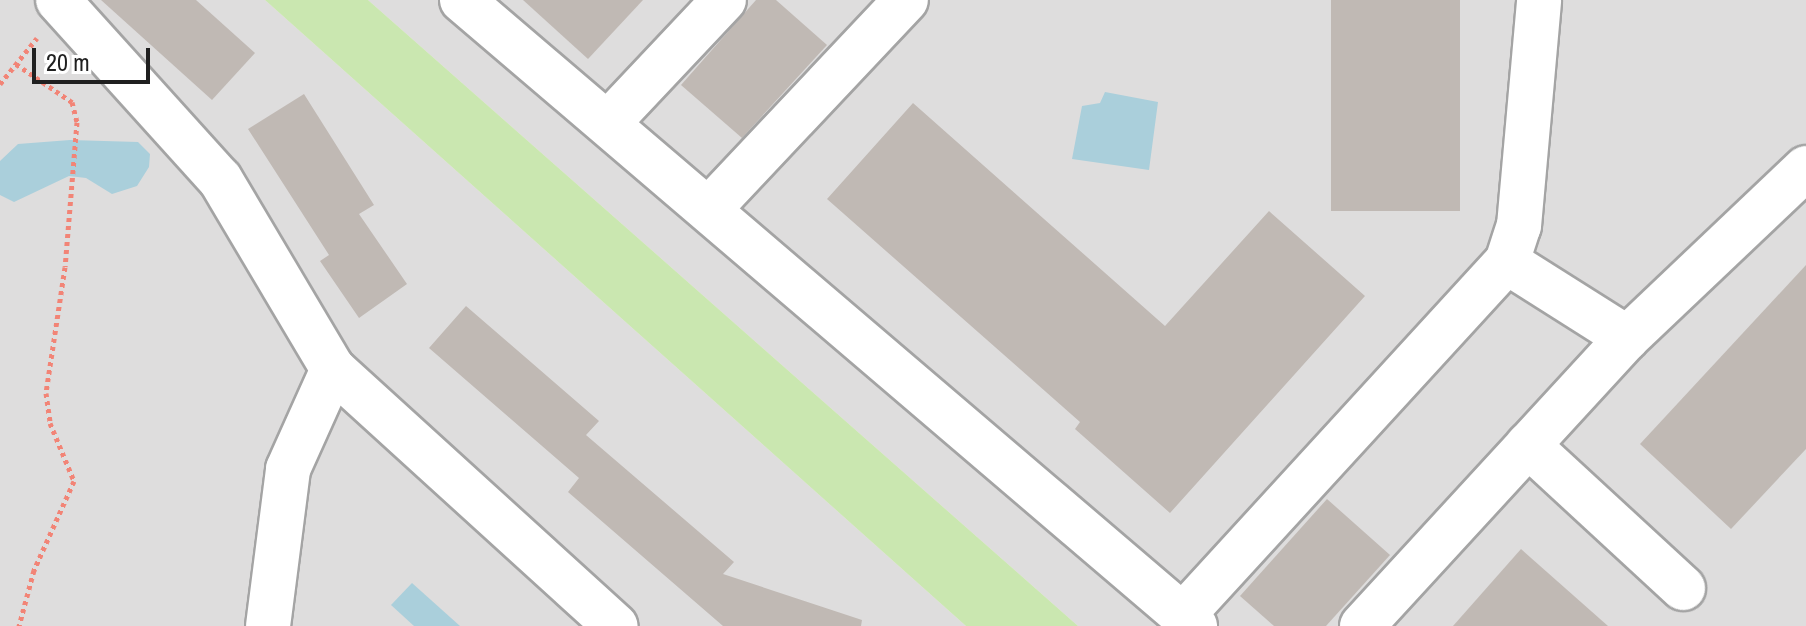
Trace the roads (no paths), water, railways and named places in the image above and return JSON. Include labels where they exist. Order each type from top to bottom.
[{"type":"lane","points":[[462,0],[1189,620],[1507,262],[1519,226],[1539,0]]},
{"type":"lane","points":[[608,123],[724,0]]},
{"type":"lane","points":[[709,209],[906,0]]},
{"type":"lane","points":[[61,3],[220,179],[333,369],[615,626]]},
{"type":"lane","points":[[1362,626],[1627,338],[1806,168]]},
{"type":"lane","points":[[1507,262],[1627,338]]},
{"type":"lane","points":[[268,626],[288,469],[333,369]]},
{"type":"lane","points":[[1528,445],[1683,588]]},
{"type":"water","points":[[1105,92],[1158,102],[1149,170],[1072,159],[1082,106],[1100,103]]},
{"type":"water","points":[[70,140],[138,142],[150,154],[149,167],[137,186],[112,194],[86,178],[69,176],[14,202],[0,195],[0,161],[18,144]]},
{"type":"water","points":[[412,583],[460,626],[414,626],[391,605]]}]
